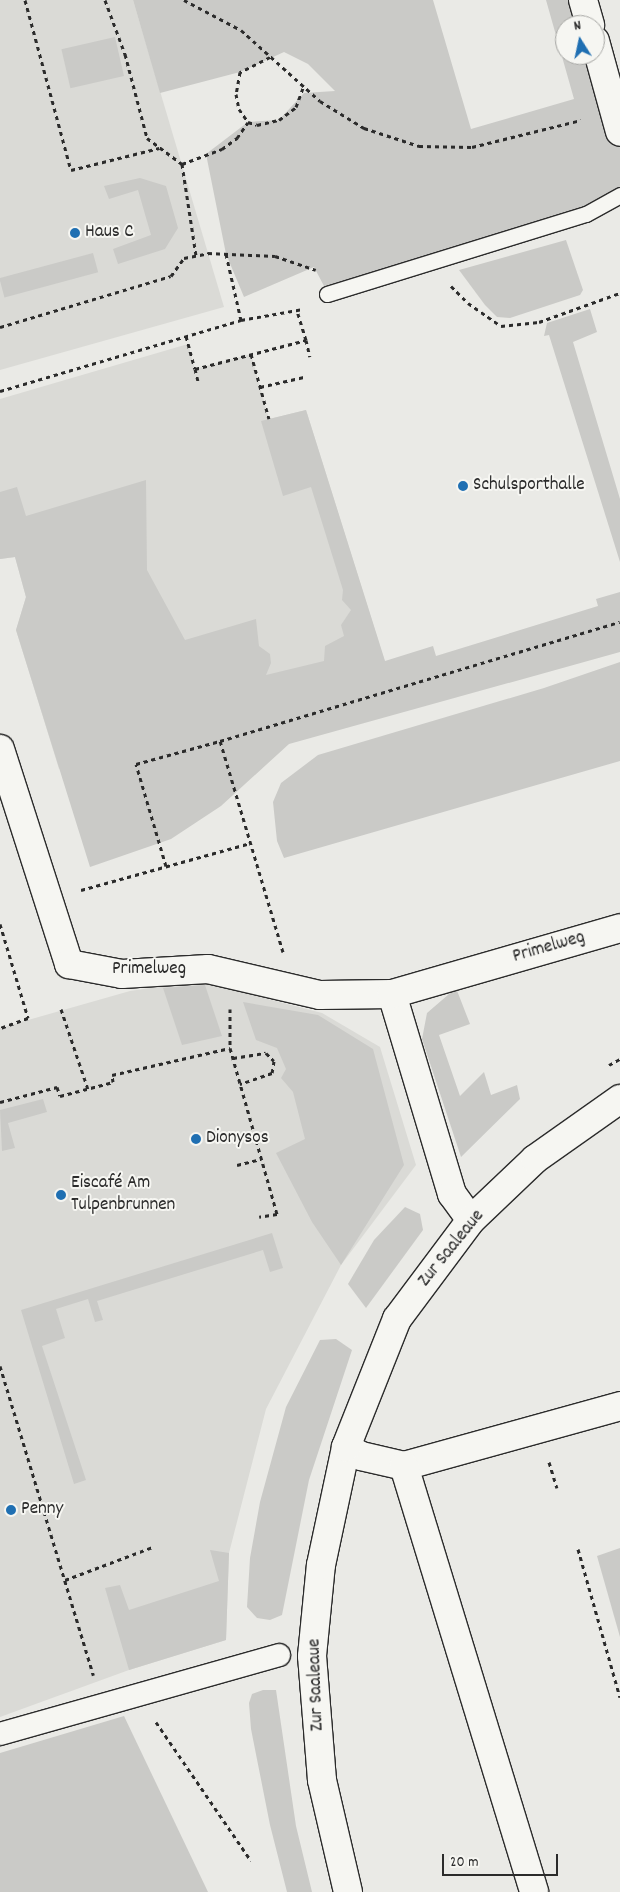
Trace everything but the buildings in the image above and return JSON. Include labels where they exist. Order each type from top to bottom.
[{"type":"street","points":[[583,0],[587,15]]},
{"type":"street","points":[[602,65],[618,121]]},
{"type":"street","name":"Primelweg","points":[[0,749],[69,964],[122,974],[208,969],[320,996],[392,994],[620,928]]},
{"type":"street","points":[[392,994],[452,1194],[471,1220]]},
{"type":"street","name":"Zur Saaleaue","points":[[348,1892],[322,1780],[312,1656],[321,1566],[346,1447],[398,1319],[471,1220],[535,1159],[620,1099]]},
{"type":"street","points":[[346,1447],[361,1456],[404,1466],[620,1406]]},
{"type":"street","points":[[404,1466],[534,1892]]},
{"type":"street","points":[[0,1734],[279,1655]]},
{"type":"lane","points":[[327,294],[586,214],[620,195]]},
{"type":"path","points":[[24,0],[71,170],[160,148]]},
{"type":"path","points":[[105,0],[125,54],[147,138],[182,164],[196,256]]},
{"type":"path","points":[[184,0],[241,30],[303,87],[364,128],[419,146],[472,147],[542,132],[618,121]]},
{"type":"path","points":[[270,57],[240,72],[236,94],[239,109],[248,122],[257,125],[279,120],[296,108],[304,93],[303,87]]},
{"type":"path","points":[[182,164],[222,149],[237,138],[248,122]]},
{"type":"path","points":[[0,327],[171,276],[184,258],[208,253],[275,256],[314,267],[327,294]]},
{"type":"path","points":[[226,254],[241,320]]},
{"type":"path","points":[[447,281],[468,304],[501,326],[539,322],[620,293]]},
{"type":"path","points":[[0,391],[241,320],[306,308]]},
{"type":"path","points":[[297,310],[310,357]]},
{"type":"path","points":[[186,336],[198,381]]},
{"type":"path","points":[[195,369],[306,340]]},
{"type":"path","points":[[251,354],[269,419]]},
{"type":"path","points":[[260,387],[304,377]]},
{"type":"path","points":[[166,866],[136,764],[220,741],[620,622]]},
{"type":"path","points":[[220,741],[285,959]]},
{"type":"path","points":[[49,899],[250,843]]},
{"type":"path","points":[[0,924],[28,1018],[0,1028]]},
{"type":"path","points":[[230,1007],[230,1048],[277,1214],[259,1217]]},
{"type":"path","points":[[61,1009],[88,1089]]},
{"type":"path","points":[[0,1102],[56,1087],[60,1096],[113,1082],[112,1075],[179,1058],[181,1062],[230,1048]]},
{"type":"path","points":[[233,1058],[266,1053],[274,1061],[272,1073],[240,1084]]},
{"type":"path","points":[[237,1165],[261,1159]]},
{"type":"path","points":[[0,1366],[101,1705]]},
{"type":"path","points":[[65,1580],[153,1547]]},
{"type":"path","points":[[578,1549],[620,1697]]},
{"type":"path","points":[[137,1694],[251,1861]]},
{"type":"shaded area","points":[[0,0],[133,0],[224,307],[0,370]]},
{"type":"shaded area","points":[[133,0],[433,0],[471,129],[574,99],[564,65],[598,65],[620,143],[620,195],[586,214],[324,286],[314,267],[244,297],[226,254],[206,154],[248,122],[279,120],[304,93],[335,91],[308,64],[284,52],[240,72],[160,93]]},
{"type":"shaded area","points":[[546,0],[581,0],[585,15],[555,15],[555,32]]},
{"type":"shaded area","points":[[115,37],[124,76],[70,88],[61,49]]},
{"type":"shaded area","points":[[140,178],[166,186],[178,228],[165,249],[118,264],[113,249],[151,235],[138,190],[109,199],[104,186]]},
{"type":"shaded area","points":[[566,240],[583,290],[580,295],[510,318],[497,317],[485,305],[459,270]]},
{"type":"shaded area","points":[[93,253],[98,272],[4,297],[0,278]]},
{"type":"shaded area","points":[[590,309],[597,332],[573,342],[620,499],[620,562],[549,335],[544,336],[547,323]]},
{"type":"shaded area","points":[[188,344],[195,369],[251,354],[269,419],[306,410],[385,662],[59,769],[16,630],[26,597],[15,557],[0,559],[0,399]]},
{"type":"shaded area","points":[[306,410],[385,661],[433,646],[436,656],[598,606],[596,599],[620,592],[620,652],[289,744],[221,806],[171,839],[90,867],[16,630],[26,597],[15,557],[0,559],[0,492],[17,487],[26,516],[146,480],[147,570],[185,640],[256,619],[259,646],[270,654],[271,663],[266,675],[324,661],[325,646],[344,636],[341,625],[351,610],[342,600],[343,590],[311,487],[283,496],[261,421]]},
{"type":"shaded area","points":[[620,662],[620,761],[284,858],[277,841],[273,802],[281,783],[318,755],[544,688]]},
{"type":"shaded area","points":[[197,981],[322,1013],[380,1047],[416,1165],[341,1265],[266,1409],[229,1553],[226,1640],[129,1670],[0,1717],[0,1028],[130,991]]},
{"type":"shaded area","points":[[205,985],[222,1036],[182,1045],[163,988]]},
{"type":"shaded area","points":[[456,988],[470,1024],[439,1035],[460,1096],[484,1072],[491,1095],[517,1085],[520,1099],[461,1157],[422,1039],[427,1013]]},
{"type":"shaded area","points":[[243,1002],[318,1015],[373,1049],[404,1165],[341,1265],[312,1222],[276,1153],[305,1139],[293,1092],[281,1078],[286,1069],[277,1048],[256,1040]]},
{"type":"shaded area","points":[[43,1099],[47,1112],[8,1123],[15,1148],[2,1151],[0,1110]]},
{"type":"shaded area","points":[[405,1207],[420,1214],[423,1230],[366,1308],[348,1284],[374,1240]]},
{"type":"shaded area","points":[[272,1233],[283,1268],[270,1272],[263,1250],[97,1301],[103,1320],[95,1322],[88,1299],[56,1309],[65,1338],[42,1346],[86,1480],[74,1484],[21,1310]]},
{"type":"shaded area","points":[[336,1339],[352,1350],[309,1480],[282,1615],[270,1620],[257,1618],[247,1607],[250,1558],[260,1502],[286,1407],[320,1340]]},
{"type":"shaded area","points":[[620,1548],[620,1637],[597,1556]]},
{"type":"shaded area","points":[[210,1550],[229,1553],[226,1640],[129,1670],[105,1588],[120,1585],[129,1610],[219,1581]]},
{"type":"shaded area","points":[[263,1690],[276,1690],[296,1826],[312,1892],[287,1892],[270,1825],[251,1729],[249,1703],[252,1694]]},
{"type":"shaded area","points":[[124,1716],[208,1892],[0,1892],[0,1753]]},
{"type":"place","name":"Haus C","points":[[75,233]]},
{"type":"place","name":"Schulsporthalle","points":[[463,486]]},
{"type":"place","name":"Dionysos","points":[[196,1139]]},
{"type":"place","name":"Eiscafé Am Tulpenbrunnen","points":[[61,1195]]},
{"type":"place","name":"Penny","points":[[11,1510]]}]
